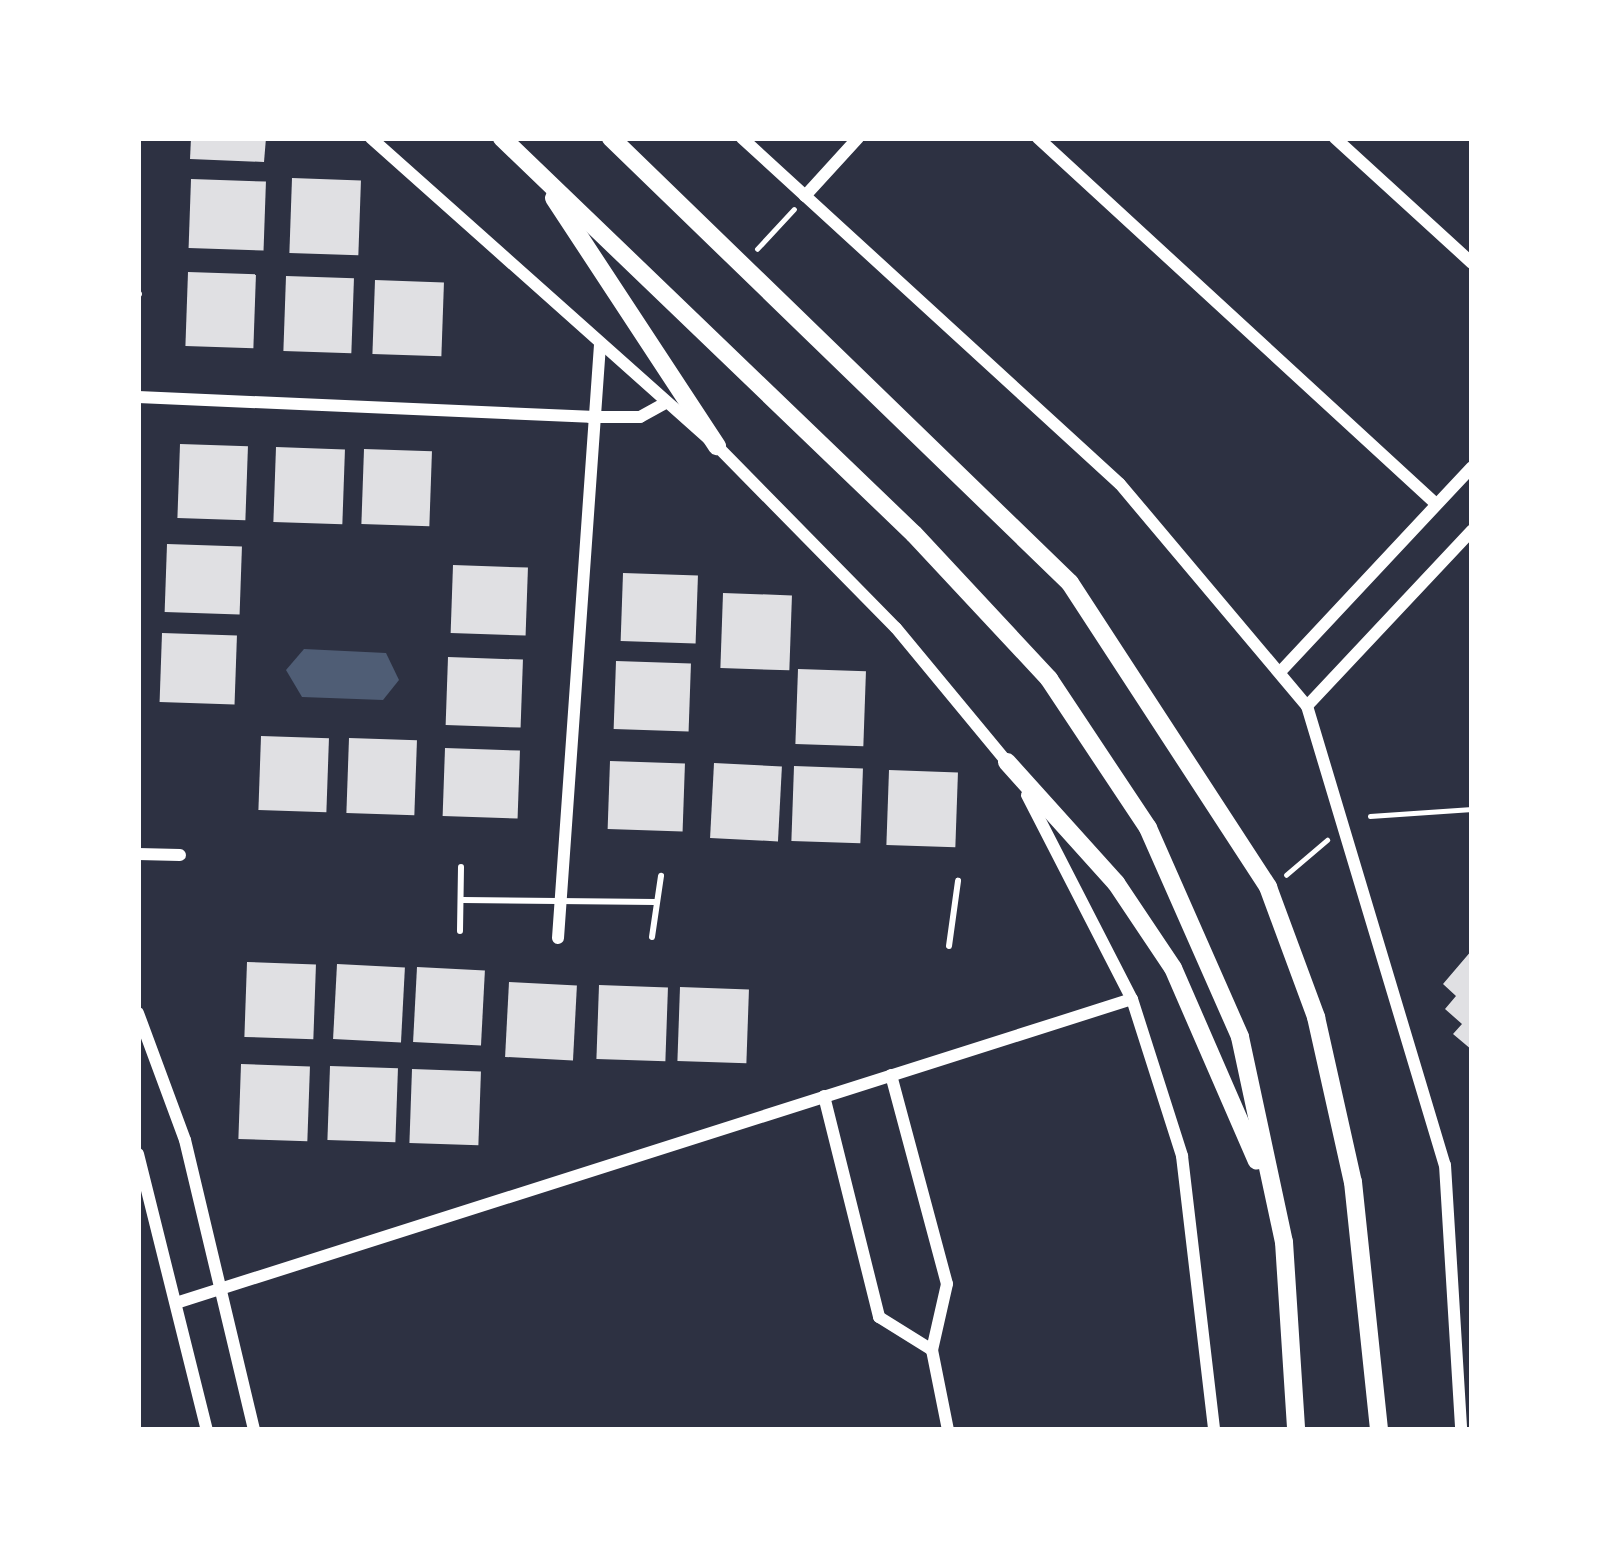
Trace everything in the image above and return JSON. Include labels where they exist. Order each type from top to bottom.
[{"type":"main road","points":[[502,138],[1049,679],[1148,829],[1240,1037],[1279,1219],[1295,1430]]},
{"type":"main road","points":[[611,138],[745,262],[1070,583],[1268,887],[1316,1017],[1353,1182],[1379,1430]]},
{"type":"main road","points":[[535,169],[717,446]]},
{"type":"main road","points":[[1007,762],[1115,883],[1173,968],[1279,1219]]},
{"type":"street","points":[[371,138],[664,404],[717,446],[896,628],[1007,762],[1076,874],[1132,999],[1182,1156],[1214,1430]]},
{"type":"street","points":[[742,138],[1120,484],[1307,706],[1445,1165],[1460,1430]]},
{"type":"street","points":[[806,196],[858,138]]},
{"type":"street","points":[[1038,138],[1436,504]]},
{"type":"street","points":[[1335,138],[1472,263]]},
{"type":"street","points":[[558,938],[590,417],[599,345]]},
{"type":"street","points":[[138,397],[590,417],[640,417],[664,404]]},
{"type":"street","points":[[1281,671],[1472,466]]},
{"type":"street","points":[[1307,706],[1472,530]]},
{"type":"street","points":[[138,854],[180,855]]},
{"type":"street","points":[[176,1303],[1132,999]]},
{"type":"street","points":[[138,1013],[184,1140],[254,1430]]},
{"type":"street","points":[[891,1075],[947,1284],[932,1350],[948,1430]]},
{"type":"street","points":[[824,1096],[879,1317],[932,1350]]},
{"type":"street","points":[[138,1154],[207,1430]]},
{"type":"lane","points":[[460,931],[461,867]]},
{"type":"lane","points":[[652,938],[661,876]]},
{"type":"lane","points":[[949,946],[958,881]]},
{"type":"lane","points":[[463,900],[656,902]]},
{"type":"path","points":[[745,262],[806,196]]},
{"type":"path","points":[[1370,816],[1472,809]]},
{"type":"path","points":[[1268,887],[1344,823]]},
{"type":"water","points":[[304,649],[386,653],[399,680],[383,700],[302,697],[286,670]]},
{"type":"building","points":[[191,138],[266,138],[264,162],[190,159]]},
{"type":"building","points":[[292,178],[361,180],[358,255],[289,253]]},
{"type":"building","points":[[191,179],[266,182],[264,251],[189,248]]},
{"type":"building","points":[[188,272],[256,274],[253,348],[185,346]]},
{"type":"building","points":[[286,276],[354,278],[351,353],[283,351]]},
{"type":"building","points":[[375,280],[444,282],[441,356],[372,354]]},
{"type":"building","points":[[180,444],[248,446],[245,520],[177,518]]},
{"type":"building","points":[[276,447],[345,449],[342,524],[273,522]]},
{"type":"building","points":[[364,449],[432,451],[429,526],[361,524]]},
{"type":"building","points":[[167,544],[242,547],[240,615],[165,612]]},
{"type":"building","points":[[453,565],[528,568],[526,636],[451,633]]},
{"type":"building","points":[[623,573],[698,576],[696,644],[621,641]]},
{"type":"building","points":[[723,593],[792,595],[789,670],[720,668]]},
{"type":"building","points":[[162,633],[237,636],[235,705],[160,702]]},
{"type":"building","points":[[448,657],[523,660],[521,728],[446,725]]},
{"type":"building","points":[[616,661],[691,664],[689,732],[614,729]]},
{"type":"building","points":[[798,669],[866,671],[863,746],[795,744]]},
{"type":"building","points":[[261,736],[329,738],[326,812],[258,810]]},
{"type":"building","points":[[349,738],[417,740],[414,815],[346,813]]},
{"type":"building","points":[[445,748],[520,751],[518,819],[443,816]]},
{"type":"building","points":[[610,761],[685,764],[683,832],[608,829]]},
{"type":"building","points":[[714,763],[782,767],[778,841],[710,838]]},
{"type":"building","points":[[794,766],[863,768],[860,843],[791,841]]},
{"type":"building","points":[[889,770],[958,772],[955,847],[886,845]]},
{"type":"building","points":[[1472,950],[1472,1050],[1453,1034],[1462,1024],[1445,1009],[1456,996],[1443,984]]},
{"type":"building","points":[[247,962],[316,964],[313,1039],[244,1037]]},
{"type":"building","points":[[337,964],[405,968],[401,1042],[333,1039]]},
{"type":"building","points":[[417,967],[485,971],[481,1045],[413,1042]]},
{"type":"building","points":[[509,982],[577,986],[573,1060],[505,1057]]},
{"type":"building","points":[[599,985],[668,987],[665,1061],[596,1059]]},
{"type":"building","points":[[680,987],[749,989],[746,1063],[677,1061]]},
{"type":"building","points":[[241,1064],[310,1066],[307,1141],[238,1139]]},
{"type":"building","points":[[330,1066],[398,1068],[395,1142],[327,1140]]},
{"type":"building","points":[[412,1069],[481,1071],[478,1145],[409,1143]]}]
